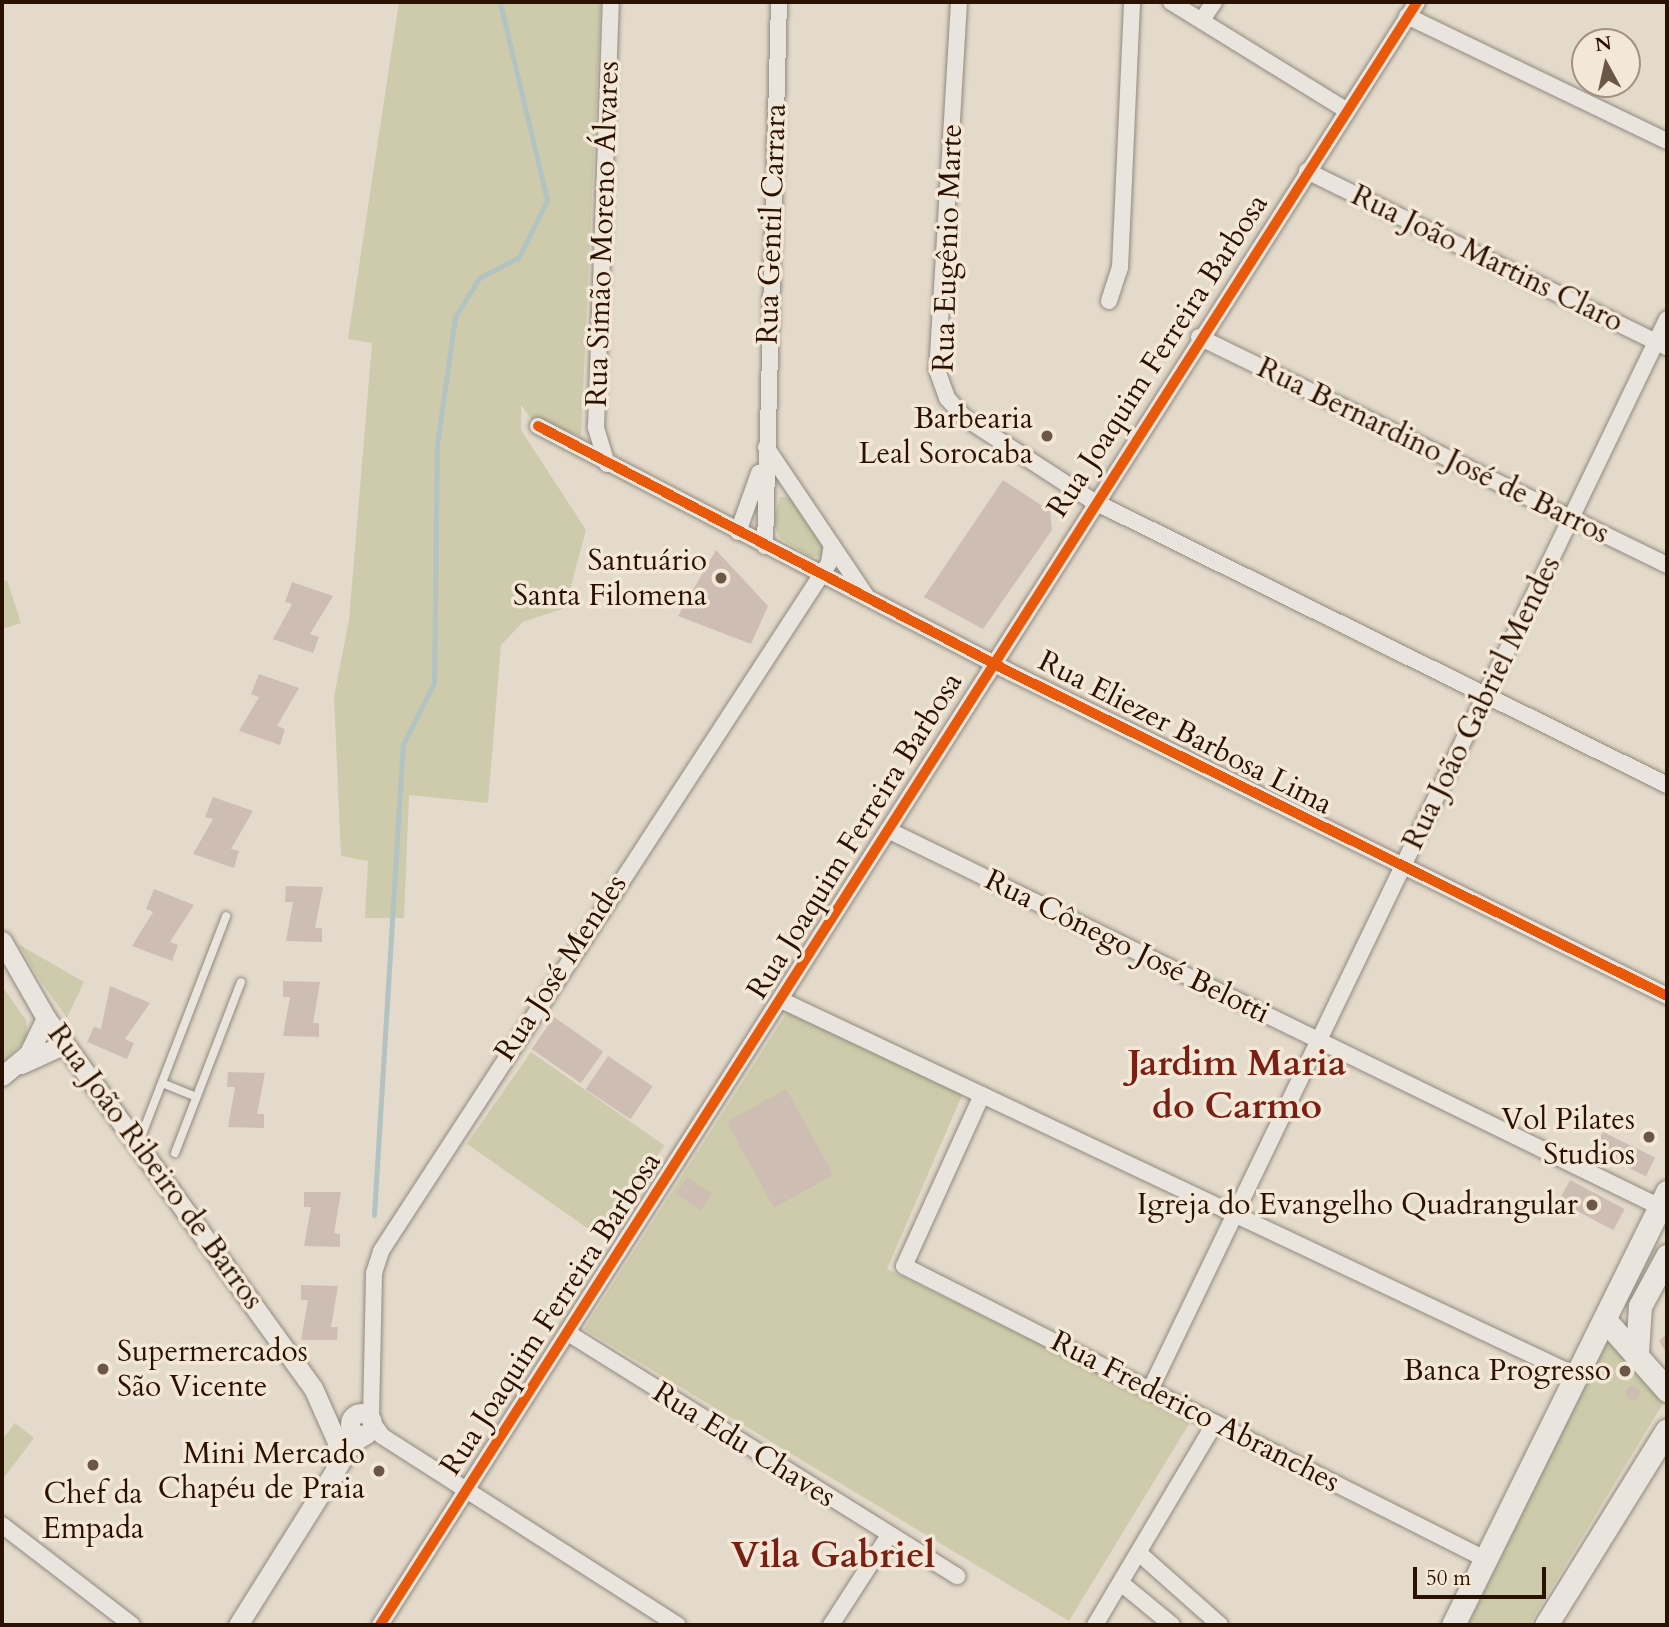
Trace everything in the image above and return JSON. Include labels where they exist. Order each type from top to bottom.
[{"type":"main road","points":[[1453,1625],[1665,1203]]},
{"type":"main road","points":[[1637,1352],[1640,1306],[1667,1256]]},
{"type":"main road","points":[[1605,1320],[1637,1352],[1667,1390]]},
{"type":"main road","points":[[1546,1625],[1667,1430]]},
{"type":"street","name":"Rua Simão Moreno Álvares","points":[[607,464],[596,427],[611,2]]},
{"type":"street","name":"Rua Gentil Carrara","points":[[765,546],[779,2]]},
{"type":"street","name":"Rua Eugênio Marte","points":[[959,2],[937,370],[947,398],[965,418],[1093,501],[1667,785]]},
{"type":"street","points":[[1109,301],[1120,268],[1132,2]]},
{"type":"street","points":[[1171,2],[1346,110]]},
{"type":"street","points":[[1202,20],[1213,2]]},
{"type":"street","name":"Rua Joaquim Ferreira Barbosa","points":[[380,1625],[783,1001],[1093,501],[1417,2]]},
{"type":"street","points":[[1407,16],[1667,141]]},
{"type":"street","name":"Rua João Martins Claro","points":[[1307,171],[1662,344]]},
{"type":"street","name":"Rua João Gabriel Mendes","points":[[1150,1390],[1571,518],[1662,344],[1667,318]]},
{"type":"street","name":"Rua Bernardino José de Barros","points":[[1199,337],[1667,565]]},
{"type":"street","name":"Rua Eliezer Barbosa Lima","points":[[538,426],[991,662],[1402,869],[1667,996]]},
{"type":"street","name":"Rua Gentil Carrara","points":[[738,531],[746,523],[766,447]]},
{"type":"street","points":[[766,447],[867,599]]},
{"type":"street","name":"Rua José Mendes","points":[[368,1422],[373,1273],[380,1251],[820,575],[832,545]]},
{"type":"street","name":"Rua Cônego José Belotti","points":[[888,831],[1319,1041],[1665,1203]]},
{"type":"street","name":"Rua João Ribeiro de Barros","points":[[2,942],[46,1017],[139,1142],[313,1388],[337,1442],[335,1474]]},
{"type":"street","points":[[783,1001],[1577,1376]]},
{"type":"street","points":[[9,1071],[46,1017]]},
{"type":"street","points":[[9,1071],[65,1044]]},
{"type":"street","name":"Rua Frederico Abranches","points":[[982,1095],[904,1266],[1485,1559]]},
{"type":"street","name":"Rua Edu Chaves","points":[[568,1333],[888,1537],[957,1577]]},
{"type":"street","name":"Rua João Ribeiro de Barros","points":[[313,1388],[342,1410],[368,1422]]},
{"type":"street","points":[[238,1625],[352,1443],[368,1422],[382,1436],[678,1625]]},
{"type":"street","points":[[1095,1625],[1140,1554],[1215,1423]]},
{"type":"street","points":[[2,1525],[132,1625]]},
{"type":"street","points":[[831,1625],[888,1537]]},
{"type":"street","points":[[1140,1554],[1220,1625]]},
{"type":"street","points":[[1121,1583],[1172,1625]]},
{"type":"lane","points":[[139,1142],[226,916]]},
{"type":"lane","points":[[175,1153],[241,982]]},
{"type":"lane","points":[[162,1083],[196,1097]]},
{"type":"shaded area","points":[[399,2],[601,2],[581,436],[532,420],[521,405],[521,430],[586,530],[565,608],[523,622],[501,645],[488,803],[409,795],[404,918],[365,918],[368,861],[341,856],[334,697],[349,620],[372,343],[348,339]]},
{"type":"shaded area","points":[[780,497],[790,497],[824,544],[825,556],[811,557],[780,538],[773,522]]},
{"type":"shaded area","points":[[7,580],[21,623],[2,629],[2,582]]},
{"type":"shaded area","points":[[18,944],[84,982],[67,1018],[42,983]]},
{"type":"shaded area","points":[[2,986],[26,1020],[28,1038],[2,1063]]},
{"type":"shaded area","points":[[788,1011],[963,1093],[887,1269],[1192,1419],[1069,1621],[584,1329]]},
{"type":"shaded area","points":[[531,1052],[665,1145],[600,1237],[467,1144]]},
{"type":"shaded area","points":[[1608,1336],[1665,1400],[1529,1625],[1468,1625]]},
{"type":"shaded area","points":[[15,1423],[34,1438],[2,1480],[2,1440]]},
{"type":"building","points":[[1003,480],[1050,511],[1052,530],[983,629],[924,597]]},
{"type":"building","name":"Santuário Santa Filomena","points":[[716,550],[768,606],[751,644],[678,616]]},
{"type":"building","points":[[292,582],[333,596],[310,634],[319,637],[313,653],[273,639],[292,604],[285,602]]},
{"type":"building","points":[[259,674],[299,688],[277,726],[285,729],[280,745],[239,731],[259,697],[251,694]]},
{"type":"building","points":[[213,797],[253,811],[231,849],[239,851],[234,868],[193,854],[213,819],[205,817]]},
{"type":"building","points":[[286,886],[323,887],[315,928],[322,928],[322,942],[286,941],[293,902],[285,902]]},
{"type":"building","points":[[154,889],[194,905],[170,942],[178,945],[172,961],[132,946],[153,912],[146,909]]},
{"type":"building","points":[[283,981],[320,982],[313,1023],[319,1023],[319,1037],[283,1036],[290,997],[283,997]]},
{"type":"building","points":[[110,986],[150,1003],[125,1039],[134,1043],[127,1059],[87,1042],[94,1027],[101,1029]]},
{"type":"building","points":[[554,1017],[603,1051],[581,1083],[532,1049]]},
{"type":"building","points":[[608,1056],[653,1086],[630,1119],[586,1089]]},
{"type":"building","points":[[228,1072],[265,1073],[257,1114],[264,1114],[264,1128],[228,1127],[235,1087],[227,1087]]},
{"type":"building","points":[[786,1089],[834,1175],[774,1208],[727,1122]]},
{"type":"building","points":[[1603,1132],[1655,1157],[1646,1176],[1594,1151]]},
{"type":"building","points":[[687,1177],[712,1194],[701,1210],[676,1194]]},
{"type":"building","name":"Igreja do Evangelho Quadrangular","points":[[1570,1180],[1625,1209],[1613,1230],[1559,1201]]},
{"type":"building","points":[[304,1192],[341,1192],[334,1233],[340,1234],[340,1247],[304,1246],[311,1207],[304,1207]]},
{"type":"building","points":[[301,1285],[338,1286],[331,1327],[338,1327],[337,1340],[301,1340],[308,1300],[301,1300]]},
{"type":"building","points":[[1667,1333],[1667,1354],[1659,1341]]},
{"type":"building","name":"Banca Progresso","points":[[1626,1362],[1634,1368],[1625,1380],[1617,1374]]},
{"type":"building","points":[[1633,1386],[1638,1388],[1638,1398],[1633,1400],[1628,1398],[1626,1393],[1628,1388]]},
{"type":"waterway","points":[[374,1215],[403,744],[434,683],[437,445],[455,317],[479,278],[519,257],[547,200],[500,2]]},
{"type":"cycle path","points":[[380,1625],[1417,2]]},
{"type":"cycle path","points":[[538,426],[1010,672],[1667,996]]},
{"type":"place","name":"Barbearia Leal Sorocaba","points":[[1047,436]]},
{"type":"place","name":"Santuário Santa Filomena","points":[[721,578]]},
{"type":"place","name":"Vol Pilates Studios","points":[[1649,1137]]},
{"type":"place","name":"Igreja do Evangelho Quadrangular","points":[[1592,1205]]},
{"type":"place","name":"Supermercados São Vicente","points":[[103,1369]]},
{"type":"place","name":"Banca Progresso","points":[[1625,1371]]},
{"type":"place","name":"Chef da Empada","points":[[93,1465]]},
{"type":"place","name":"Mini Mercado Chapéu de Praia","points":[[379,1471]]},
{"type":"district","name":"Jardim Maria do Carmo","points":[[1237,1086]]},
{"type":"district","name":"Vila Gabriel","points":[[833,1555]]}]
